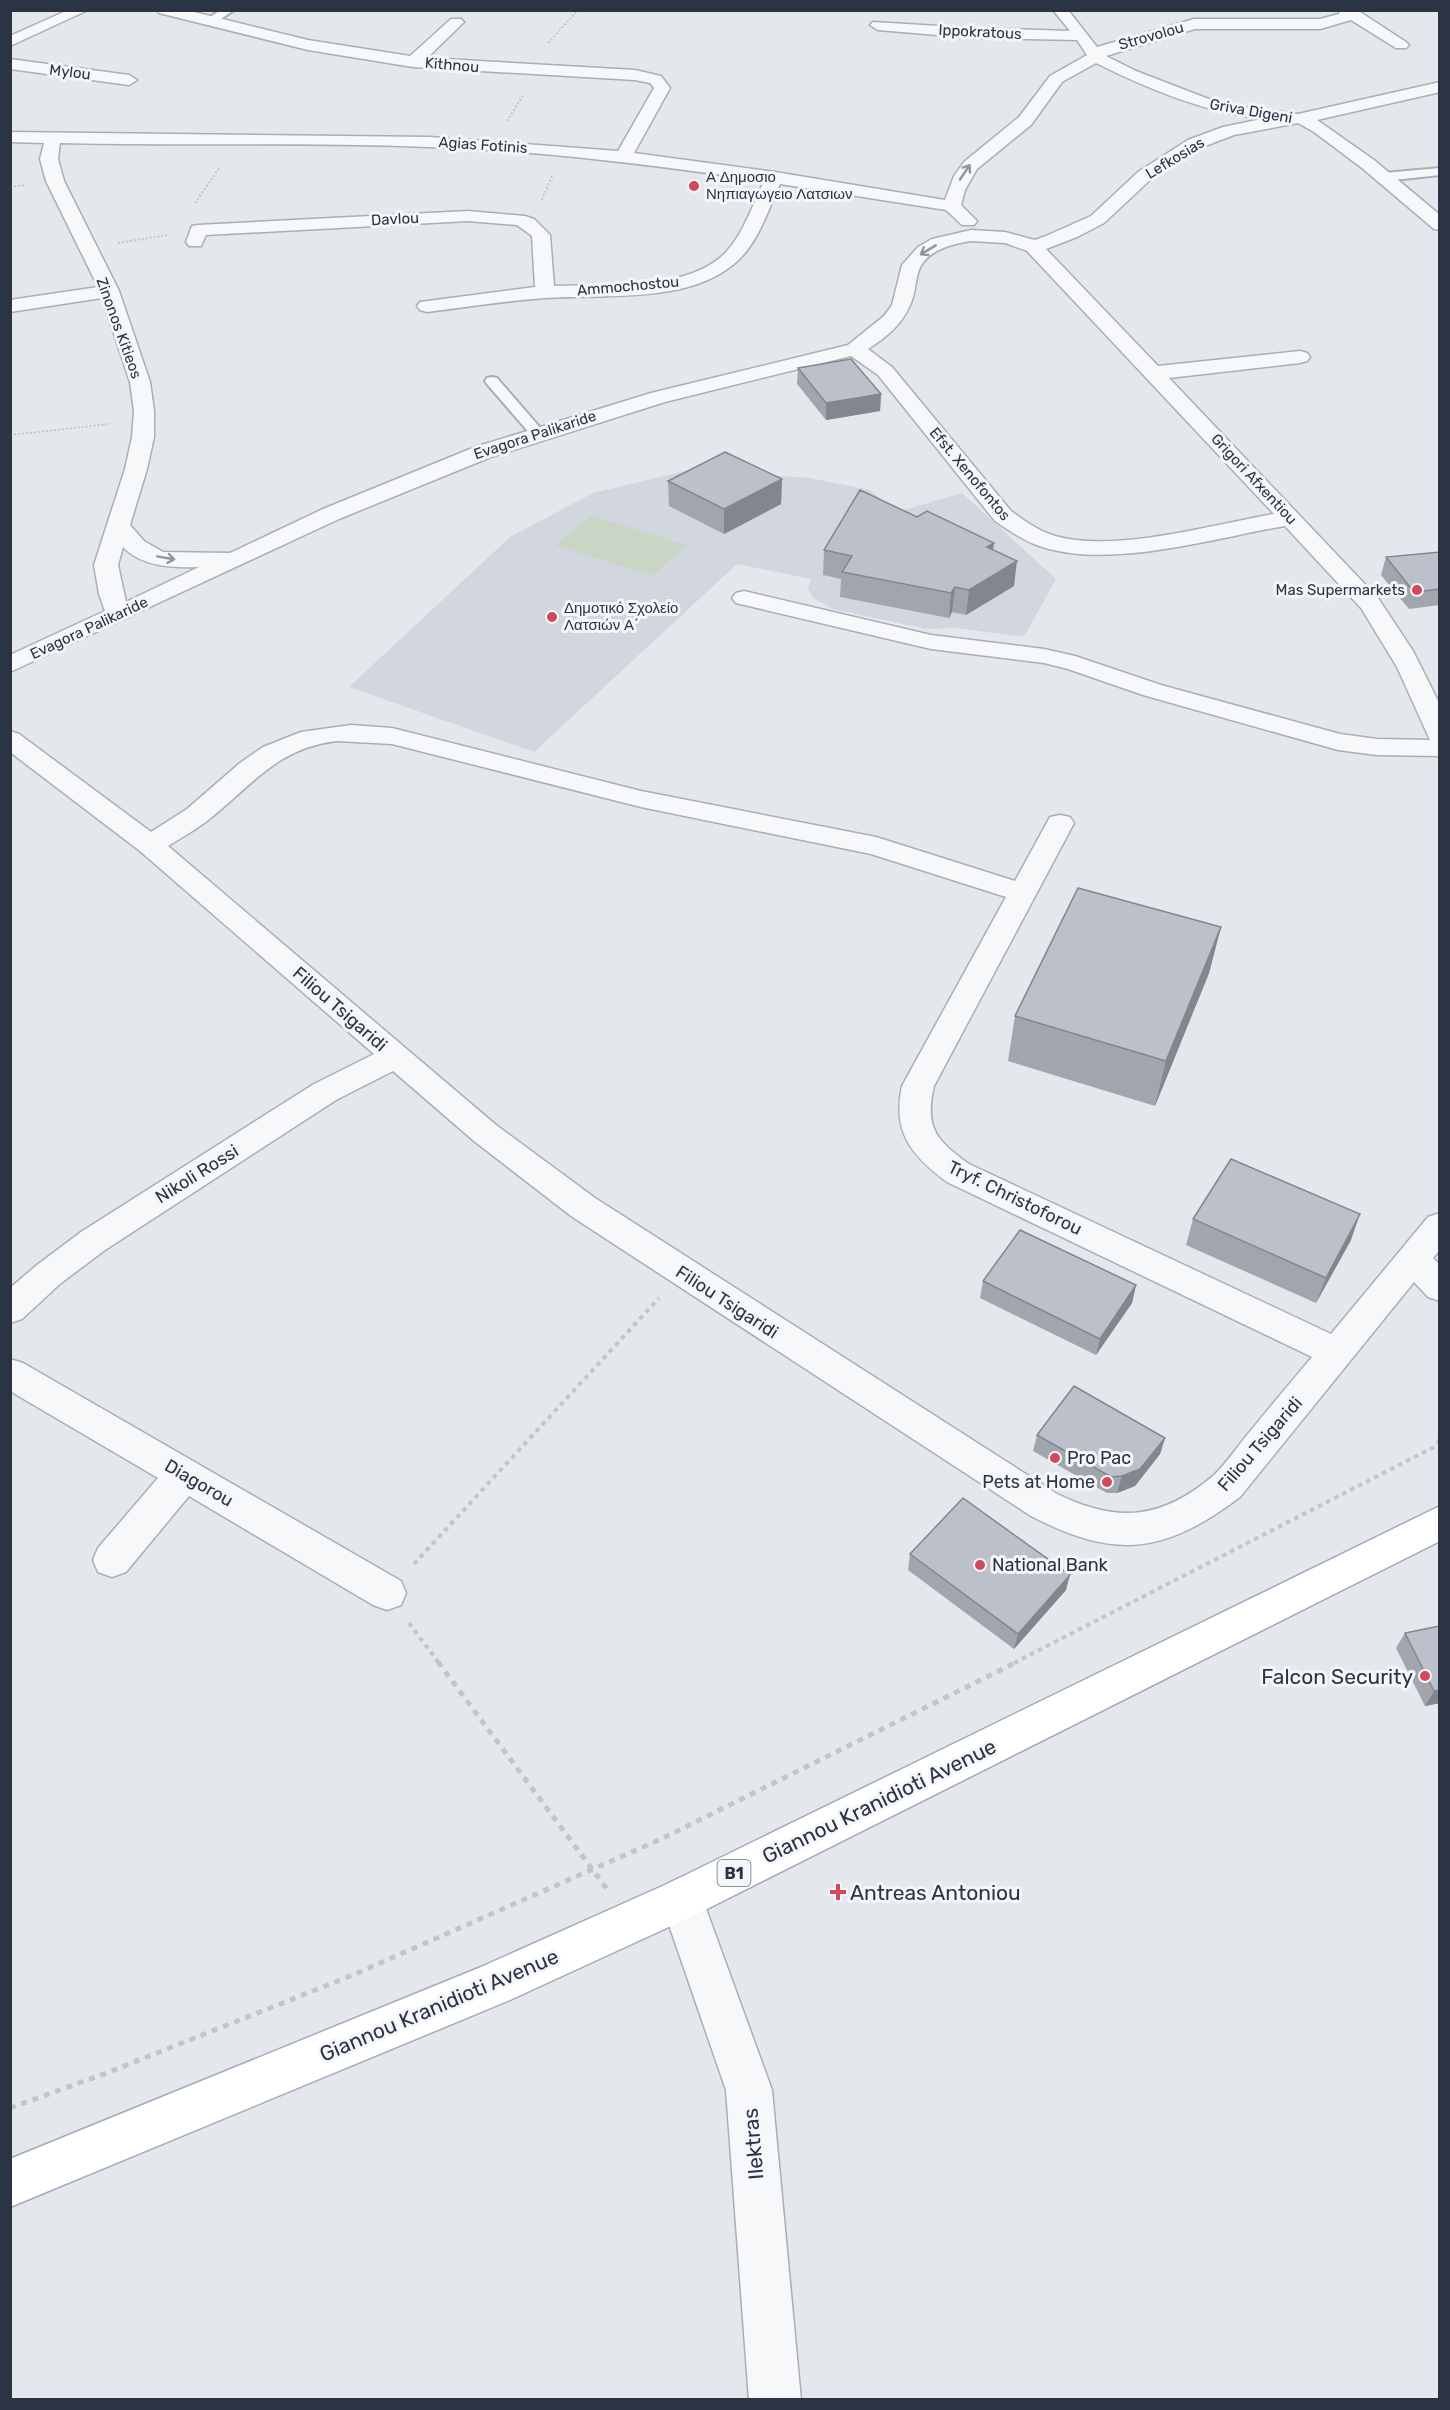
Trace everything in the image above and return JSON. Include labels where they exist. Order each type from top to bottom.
[{"type":"main road","name":"Giannou Kranidioti Avenue","points":[[10,2183],[494,1984],[682,1899],[1440,1522]]},
{"type":"street","points":[[10,42],[81,10]]},
{"type":"street","name":"Kithnou","points":[[164,10],[317,47],[413,62],[634,75],[655,79],[662,88],[624,156]]},
{"type":"street","points":[[983,234],[952,206],[958,183],[976,158],[1027,119],[1054,81],[1070,69],[1095,57],[1082,36],[1060,10]]},
{"type":"street","points":[[1349,11],[1401,45]]},
{"type":"street","name":"Strovolou","points":[[1095,57],[1112,47],[1194,24],[1320,24],[1346,17],[1349,11]]},
{"type":"street","points":[[413,62],[456,22]]},
{"type":"street","name":"Ippokratous","points":[[878,25],[972,33],[1082,36]]},
{"type":"street","name":"Griva Digeni","points":[[1095,57],[1161,88],[1201,102],[1242,112],[1302,119],[1320,128],[1432,211],[1440,225]]},
{"type":"street","name":"Mylou","points":[[10,64],[129,80]]},
{"type":"street","name":"Lefkosias","points":[[1034,247],[1094,222],[1116,205],[1140,180],[1201,141],[1243,129],[1302,119],[1440,87]]},
{"type":"street","name":"Agias Fotinis","points":[[10,137],[491,145],[562,150],[624,156],[775,177],[952,206]]},
{"type":"street","name":"Zinonos Kitieos","points":[[53,138],[49,159],[55,182],[109,291],[140,382],[144,421],[143,437],[136,469],[106,565],[111,594],[118,614]]},
{"type":"street","name":"Ammochostou","points":[[427,306],[545,292],[686,281],[715,269],[736,252],[775,177]]},
{"type":"street","name":"Davlou","points":[[196,236],[468,216],[506,218],[531,225]]},
{"type":"street","points":[[531,225],[541,235],[545,292]]},
{"type":"street","name":"Evagora Palikaride","points":[[10,664],[331,514],[537,433],[658,397],[855,349],[874,337],[892,318],[904,296],[910,267],[921,253],[943,242],[983,234],[1007,236],[1034,247]]},
{"type":"street","name":"Grigori Afxentiou","points":[[1034,247],[1370,603],[1396,640],[1420,687],[1440,736]]},
{"type":"street","points":[[10,306],[109,291]]},
{"type":"street","name":"Efst. Xenofontos","points":[[855,349],[885,371],[1003,516],[1033,537],[1074,548],[1096,549],[1146,544],[1290,518]]},
{"type":"street","points":[[1155,373],[1300,357]]},
{"type":"street","points":[[119,526],[138,548],[158,557],[203,560],[242,556]]},
{"type":"street","points":[[744,598],[931,642],[1044,656],[1075,663],[1152,690],[1338,742],[1377,747],[1440,748]]},
{"type":"street","points":[[150,845],[197,815],[262,759],[282,747],[318,736],[355,732],[392,736],[641,799],[876,846],[1022,892]]},
{"type":"street","name":"Filiou Tsigaridi","points":[[10,739],[150,845],[485,1133],[582,1207],[1044,1505],[1082,1524],[1102,1529],[1151,1528],[1181,1518],[1206,1503],[1227,1486],[1440,1226]]},
{"type":"street","name":"Tryf. Christoforou","points":[[1060,823],[918,1086],[913,1111],[920,1138],[941,1162],[958,1173],[1338,1353]]},
{"type":"street","name":"Nikoli Rossi","points":[[10,1309],[48,1274],[93,1241],[325,1092],[395,1057]]},
{"type":"street","points":[[1414,1259],[1440,1288]]},
{"type":"street","name":"Diagorou","points":[[10,1373],[387,1593]]},
{"type":"street","points":[[112,1560],[184,1475]]},
{"type":"street","name":"Ilektras","points":[[682,1899],[749,2090],[775,2400]]},
{"type":"lane","points":[[211,21],[229,10]]},
{"type":"lane","points":[[1384,177],[1440,171]]},
{"type":"lane","points":[[492,381],[537,433]]},
{"type":"path","points":[[546,45],[578,10]]},
{"type":"path","points":[[491,145],[539,71]]},
{"type":"path","points":[[196,236],[181,223],[240,140]]},
{"type":"path","points":[[531,225],[562,150]]},
{"type":"path","points":[[87,248],[196,236]]},
{"type":"path","points":[[10,435],[144,421]]},
{"type":"path","points":[[631,1921],[387,1593],[682,1273]]},
{"type":"path","points":[[10,2108],[104,2074],[353,1975],[593,1869],[765,1789],[1436,1446],[1440,1439]]},
{"type":"shaded area","name":"Δημοτικό Σχολείο Λατσιών Α΄","points":[[689,470],[810,478],[870,490],[897,512],[962,493],[1056,579],[1025,635],[1017,636],[955,628],[926,629],[833,609],[813,598],[808,588],[811,579],[737,564],[534,752],[349,687],[510,537],[593,493]]},
{"type":"green space","points":[[591,516],[687,545],[652,576],[555,545]]},
{"type":"building","points":[[851,359],[881,394],[826,403],[798,368]]},
{"type":"building","points":[[725,452],[782,479],[724,509],[668,481]]},
{"type":"building","points":[[860,490],[917,517],[927,511],[994,543],[987,547],[1017,561],[969,590],[955,587],[951,593],[842,572],[852,556],[824,550]]},
{"type":"building","points":[[1440,552],[1440,589],[1414,592],[1386,557]]},
{"type":"building","points":[[1078,888],[1221,927],[1166,1061],[1015,1016]]},
{"type":"building","points":[[1231,1159],[1360,1214],[1326,1278],[1193,1219]]},
{"type":"building","points":[[1020,1230],[1136,1285],[1100,1339],[983,1281]]},
{"type":"building","points":[[1074,1386],[1165,1438],[1140,1469],[1122,1476],[1111,1477],[1037,1435]]},
{"type":"building","points":[[963,1498],[1070,1575],[1018,1634],[910,1554]]},
{"type":"building","points":[[1440,1626],[1440,1690],[1434,1691],[1405,1633]]},
{"type":"place","name":"Α Δημοσιο Νηπιαγωγειο Λατσιων","points":[[694,186]]},
{"type":"place","name":"Mas Supermarkets","points":[[1417,590]]},
{"type":"place","name":"Δημοτικό Σχολείο Λατσιών Α΄","points":[[552,617]]},
{"type":"place","name":"Pro Pac","points":[[1055,1458]]},
{"type":"place","name":"Pets at Home","points":[[1107,1482]]},
{"type":"place","name":"National Bank","points":[[980,1565]]},
{"type":"place","name":"Falcon Security","points":[[1425,1676]]},
{"type":"place","name":"Antreas Antoniou","points":[[838,1892]]}]
